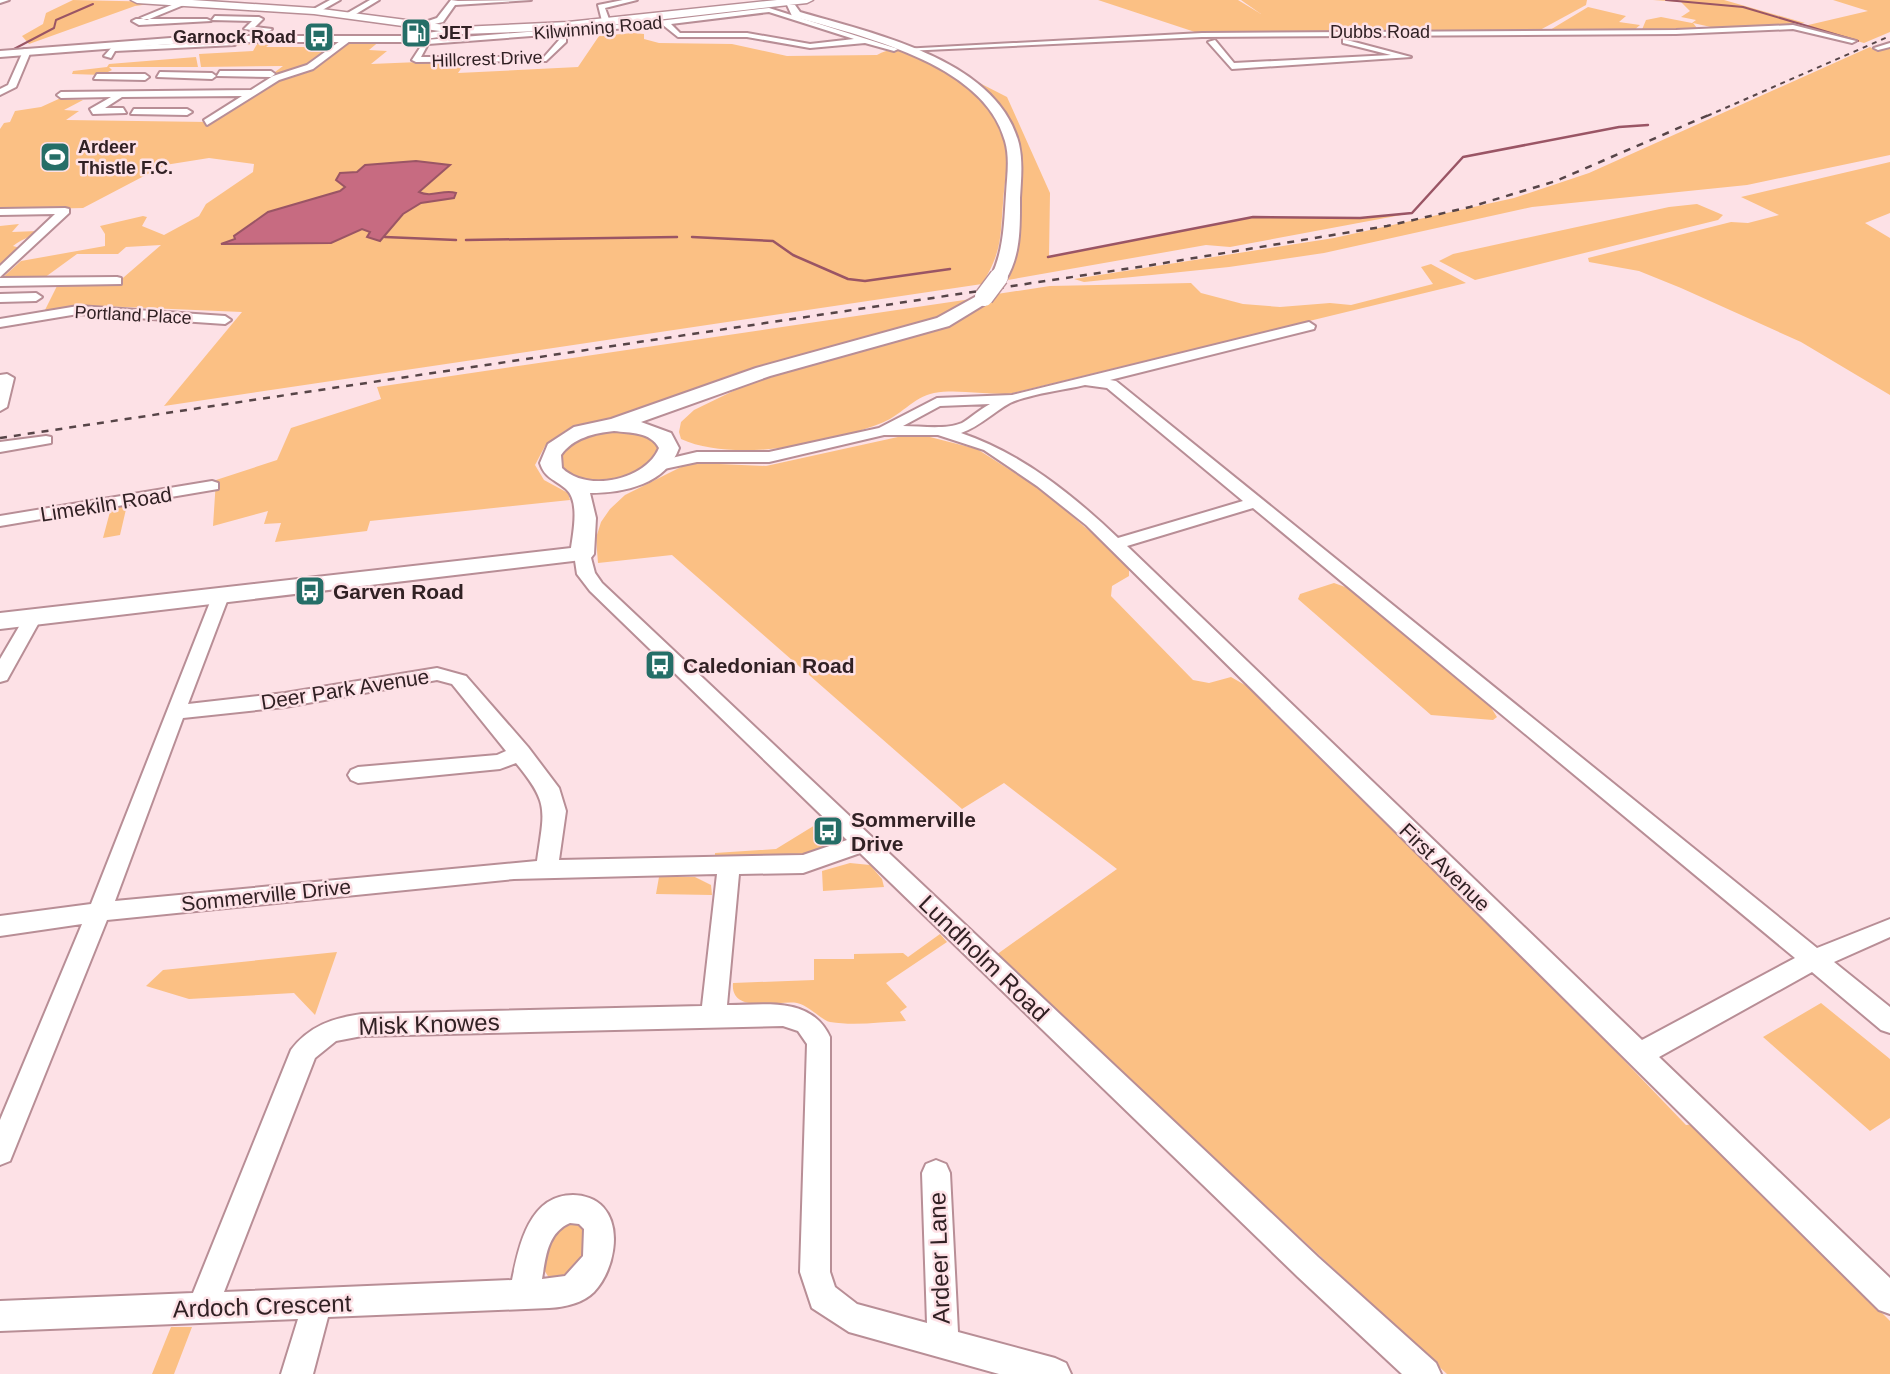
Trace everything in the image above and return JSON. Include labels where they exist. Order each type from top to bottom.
[{"type":"main road","points":[[137,0],[204,1],[314,11],[425,25],[451,32],[505,34],[613,20],[692,14],[753,4],[798,6],[945,69],[984,96],[999,115],[1010,136],[1014,164],[1011,248],[999,277],[984,298],[943,322],[721,386],[614,425],[577,433],[552,451],[548,461],[551,471],[574,485],[581,493],[586,522]]},
{"type":"main road","points":[[753,4],[769,8],[798,6],[817,1]]},
{"type":"main road","points":[[613,20],[655,10],[692,14]]},
{"type":"main road","points":[[0,54],[257,38],[406,39],[451,32],[540,28]]},
{"type":"main road","points":[[574,485],[590,488],[625,484],[641,479],[664,464],[670,453],[666,439],[685,409],[721,386]]},
{"type":"main road","points":[[614,425],[633,425],[666,439]]},
{"type":"main road","points":[[586,522],[597,506],[625,484]]},
{"type":"main road","name":"Lundholm Road","points":[[582,554],[586,522]]},
{"type":"main road","points":[[0,621],[582,554]]},
{"type":"street","points":[[314,11],[336,0]]},
{"type":"street","points":[[348,15],[375,0]]},
{"type":"street","points":[[451,32],[454,1],[527,0]]},
{"type":"street","points":[[187,2],[136,21],[259,19],[248,29],[268,29],[257,38]]},
{"type":"street","points":[[613,20],[601,7],[655,10],[753,4]]},
{"type":"street","name":"Kilwinning Road","points":[[425,42],[451,32],[562,32],[655,10],[769,8]]},
{"type":"street","name":"Dubbs Road","points":[[769,8],[900,49],[1192,35],[1663,33],[1793,27],[1853,41]]},
{"type":"street","points":[[655,10],[678,35],[747,35],[802,46],[846,45],[869,39]]},
{"type":"street","points":[[591,20],[613,20]]},
{"type":"street","name":"Hillcrest Drive","points":[[425,42],[416,61],[543,60],[551,57],[563,40],[562,32]]},
{"type":"street","points":[[1192,35],[1212,42],[1353,41],[1407,57],[1232,66],[1212,42]]},
{"type":"street","points":[[207,122],[279,76],[310,67],[350,38]]},
{"type":"street","points":[[108,56],[113,49],[140,45],[232,43]]},
{"type":"street","points":[[1878,48],[1890,45]]},
{"type":"street","points":[[0,92],[12,88],[27,51]]},
{"type":"street","points":[[222,92],[251,74]]},
{"type":"street","points":[[160,75],[271,74]]},
{"type":"street","points":[[160,92],[189,75]]},
{"type":"street","points":[[97,77],[145,77]]},
{"type":"street","points":[[93,96],[126,77]]},
{"type":"street","points":[[156,112],[188,92]]},
{"type":"street","points":[[61,95],[253,93]]},
{"type":"street","points":[[121,95],[93,111],[122,111]]},
{"type":"street","points":[[134,112],[187,112]]},
{"type":"street","points":[[0,212],[65,211],[0,273]]},
{"type":"street","points":[[0,282],[117,281]]},
{"type":"street","points":[[0,298],[36,297]]},
{"type":"street","name":"Portland Place","points":[[0,323],[78,310],[225,320]]},
{"type":"street","points":[[884,431],[937,402],[1012,399],[1309,326]]},
{"type":"street","points":[[0,379],[7,378],[0,407]]},
{"type":"street","points":[[1085,382],[1111,384],[1120,390],[1890,1022]]},
{"type":"street","points":[[664,464],[682,458],[750,458],[795,453],[884,431],[963,428],[1012,399]]},
{"type":"street","points":[[961,403],[975,411],[976,418]]},
{"type":"street","points":[[919,414],[920,420],[937,429]]},
{"type":"street","name":"First Avenue","points":[[976,418],[989,447]]},
{"type":"street","name":"First Avenue","points":[[937,429],[989,447],[1075,507],[1116,544],[1637,1056],[1890,1299]]},
{"type":"street","points":[[666,439],[727,456]]},
{"type":"street","points":[[0,447],[46,440]]},
{"type":"street","name":"Limekiln Road","points":[[0,521],[212,486]]},
{"type":"street","points":[[1116,544],[1257,502]]},
{"type":"street","name":"Lundholm Road","points":[[582,554],[586,574],[596,587],[1308,1267],[1425,1374]]},
{"type":"street","points":[[0,1152],[99,912],[220,596]]},
{"type":"street","points":[[0,676],[33,617]]},
{"type":"street","name":"Deer Park Avenue","points":[[177,712],[285,700],[443,675],[458,680],[522,752],[553,798],[555,811],[547,869]]},
{"type":"street","points":[[358,775],[499,762],[522,752]]},
{"type":"street","name":"Sommerville Drive","points":[[0,926],[99,912],[547,869],[813,862],[864,843]]},
{"type":"street","points":[[713,1018],[729,866]]},
{"type":"street","points":[[1637,1056],[1813,960],[1888,928]]},
{"type":"street","name":"Misk Knowes","points":[[202,1308],[300,1058],[308,1046],[330,1031],[362,1025],[783,1015],[804,1021],[813,1028],[820,1044],[822,1060],[816,1272],[823,1297],[849,1317],[1055,1374]]},
{"type":"street","name":"Ardeer Lane","points":[[936,1173],[943,1342]]},
{"type":"street","name":"Ardoch Crescent","points":[[0,1316],[524,1294]]},
{"type":"street","points":[[297,1374],[317,1303]]},
{"type":"shaded area","points":[[73,0],[165,2],[135,6],[29,44],[22,36],[43,24],[46,13]]},
{"type":"shaded area","points":[[1098,0],[1238,0],[1261,14],[1241,0],[1587,0],[1586,5],[1540,30],[1198,33]]},
{"type":"shaded area","points":[[1653,0],[1724,0],[1805,23],[1724,30],[1693,23],[1697,28],[1693,30],[1641,32],[1646,20],[1661,17],[1692,23],[1696,20],[1681,17],[1690,11],[1681,2]]},
{"type":"shaded area","points":[[1833,0],[1890,0],[1890,32],[1864,43],[1804,26],[1868,11]]},
{"type":"shaded area","points":[[1588,7],[1626,16],[1619,22],[1640,25],[1633,31],[1550,30]]},
{"type":"shaded area","points":[[644,34],[644,39],[659,43],[732,44],[787,56],[877,55],[896,50],[938,68],[964,84],[995,117],[1002,130],[1007,151],[999,245],[982,284],[164,406],[242,312],[101,306],[44,312],[58,284],[116,284],[161,245],[126,247],[118,254],[77,254],[44,278],[1,279],[21,261],[105,246],[105,234],[100,226],[143,216],[147,217],[142,226],[164,235],[199,216],[206,204],[253,172],[254,164],[209,158],[165,165],[83,208],[0,210],[0,129],[4,123],[10,122],[15,111],[41,107],[63,97],[60,99],[83,100],[64,110],[79,111],[66,120],[208,122],[280,78],[313,70],[351,42],[381,40],[369,50],[387,51],[371,64],[467,60],[458,73],[578,67],[599,36]]},
{"type":"shaded area","points":[[275,40],[266,47],[331,47],[304,66],[271,75],[283,66],[201,67],[199,54],[253,51],[257,44],[230,46],[232,42]]},
{"type":"shaded area","points":[[233,41],[232,42],[145,46]]},
{"type":"shaded area","points":[[1890,46],[1890,155],[1747,185],[1532,207],[1324,253],[1229,267],[1084,282],[1074,279],[1334,238],[1514,198],[1589,173],[1870,47],[1878,52]]},
{"type":"shaded area","points":[[196,57],[198,67],[109,67],[112,70],[102,75],[72,74],[73,71],[107,67],[109,64]]},
{"type":"shaded area","points":[[952,69],[1007,97],[1050,193],[1049,257],[1253,217],[1360,218],[1412,213],[1230,247],[1206,245],[1008,280],[1013,268],[1020,229],[1021,182],[1017,143],[1000,115]]},
{"type":"shaded area","points":[[416,161],[450,165],[419,192],[451,192],[456,193],[454,198],[421,203],[403,214],[380,241],[367,237],[370,232],[362,229],[331,243],[221,244],[235,239],[234,236],[268,212],[340,191],[345,187],[336,180],[340,173],[357,172],[365,165]]},
{"type":"shaded area","points":[[1890,162],[1890,213],[1865,223],[1890,238],[1890,395],[1801,342],[1681,288],[1639,271],[1589,262],[1588,258],[1731,222],[1748,223],[1779,215],[1741,197]]},
{"type":"shaded area","points":[[1697,204],[1723,215],[1718,220],[1475,280],[1439,261],[1453,254],[1669,207]]},
{"type":"shaded area","points":[[19,224],[12,232],[38,231],[13,246],[20,248],[4,263],[0,263],[0,226]]},
{"type":"shaded area","points":[[1431,264],[1466,283],[1009,394],[934,393],[926,395],[879,424],[807,444],[727,450],[681,439],[679,432],[681,422],[694,410],[762,377],[961,320],[997,294],[1050,286],[1191,283],[1201,293],[1243,304],[1280,307],[1330,303],[1351,305],[1433,284],[1421,267]]},
{"type":"shaded area","points":[[971,299],[930,320],[738,373],[626,415],[566,430],[545,446],[535,465],[544,480],[568,493],[570,500],[370,521],[367,531],[275,542],[281,523],[264,524],[268,511],[213,526],[216,480],[277,460],[291,428],[381,399],[377,387]]},
{"type":"shaded area","points":[[617,429],[646,433],[661,446],[656,463],[608,481],[586,479],[560,468],[559,460],[563,452],[576,441]]},
{"type":"shaded area","points":[[907,435],[926,436],[977,449],[1043,491],[1123,560],[1129,566],[1129,576],[1112,586],[1111,596],[1193,680],[1209,683],[1231,677],[1252,689],[1568,1002],[1686,1125],[1695,1124],[1890,1321],[1890,1374],[1447,1374],[996,955],[1117,869],[1004,783],[962,809],[672,555],[598,563],[596,538],[601,522],[610,509],[625,495],[683,466],[697,463],[766,466]]},
{"type":"shaded area","points":[[127,505],[120,535],[103,538],[111,508]]},
{"type":"shaded area","points":[[1334,583],[1348,588],[1490,706],[1497,717],[1493,720],[1431,715],[1298,599],[1300,594]]},
{"type":"shaded area","points":[[820,822],[827,828],[823,831],[834,842],[814,852],[779,856],[715,856],[715,853],[776,849]]},
{"type":"shaded area","points":[[850,863],[870,865],[882,879],[884,887],[823,891],[822,871]]},
{"type":"shaded area","points":[[659,877],[695,877],[711,885],[712,895],[656,894]]},
{"type":"shaded area","points":[[940,934],[947,942],[886,983],[907,1007],[900,1012],[906,1021],[858,1024],[830,1022],[797,1003],[747,1003],[734,993],[733,983],[814,980],[814,959],[854,959],[854,954],[903,953],[908,957]]},
{"type":"shaded area","points":[[337,952],[315,1015],[294,993],[189,999],[146,986],[163,970]]},
{"type":"shaded area","points":[[1821,1003],[1890,1059],[1890,1118],[1870,1131],[1763,1037]]},
{"type":"shaded area","points":[[563,1219],[585,1222],[586,1258],[572,1277],[549,1278],[543,1268],[551,1233]]},
{"type":"shaded area","points":[[171,1327],[192,1327],[174,1374],[152,1374]]},
{"type":"waterway","points":[[1666,0],[1743,7],[1858,41]]},
{"type":"waterway","points":[[12,50],[54,28],[56,20],[93,4]]},
{"type":"waterway","points":[[1048,257],[1253,217],[1360,218],[1412,213],[1463,157],[1619,127],[1648,125]]},
{"type":"waterway","points":[[385,237],[456,240]]},
{"type":"waterway","points":[[466,240],[677,237]]},
{"type":"waterway","points":[[692,237],[773,241],[793,255],[848,279],[865,281],[950,269]]},
{"type":"railway","points":[[1707,116],[1890,36]]},
{"type":"railway","points":[[0,438],[1152,265],[1387,226],[1470,207],[1556,181],[1711,114]]},
{"type":"place","name":"JET","points":[[416,33]]},
{"type":"place","name":"Garnock Road","points":[[319,37]]},
{"type":"place","name":"Ardeer Thistle F.C.","points":[[55,157]]},
{"type":"place","name":"Garven Road","points":[[310,591]]},
{"type":"place","name":"Caledonian Road","points":[[660,665]]},
{"type":"place","name":"Sommerville Drive","points":[[828,831]]}]
